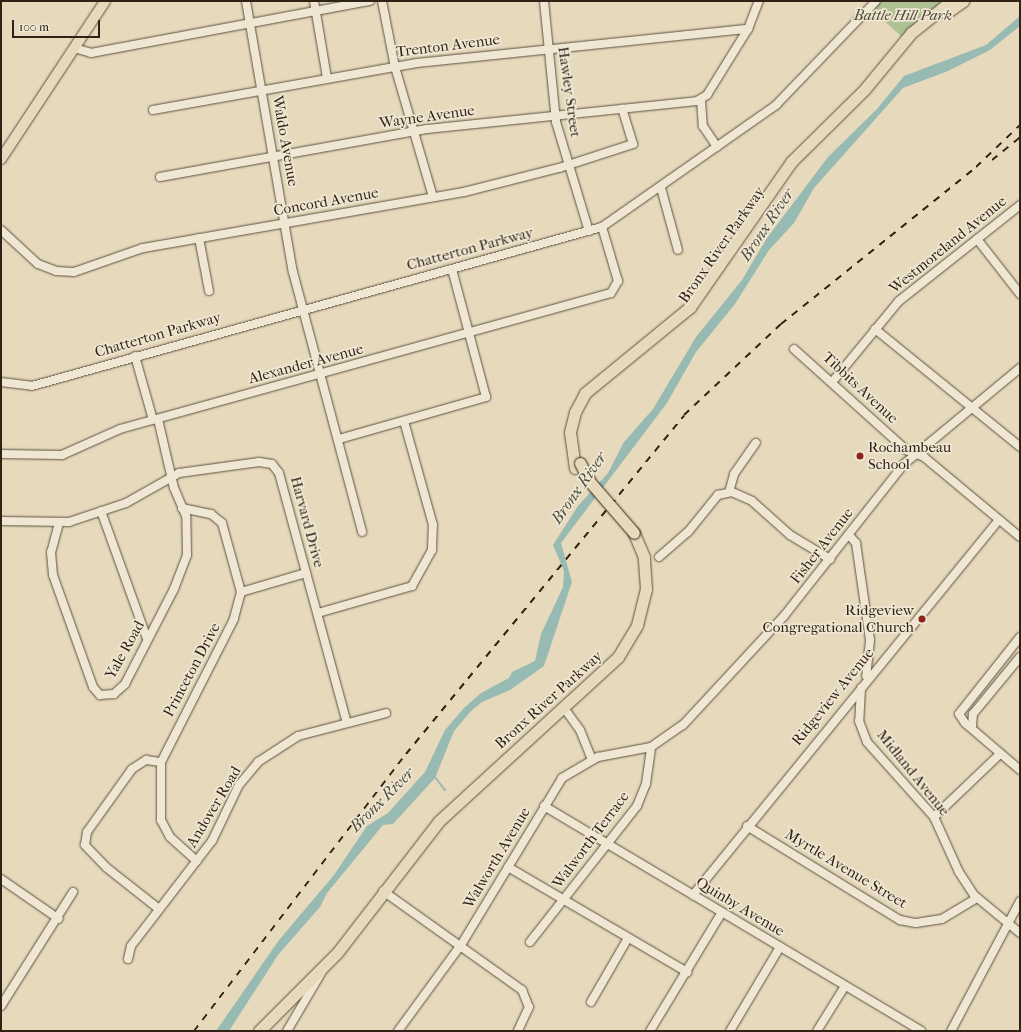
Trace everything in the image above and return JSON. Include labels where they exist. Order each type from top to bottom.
[{"type":"highway","name":"Bronx River Parkway","points":[[250,1031],[331,950],[445,815],[612,665],[637,625],[647,573],[631,535],[578,466],[570,432],[575,412],[585,393],[690,307],[792,162],[864,90],[911,33],[951,1]]},
{"type":"highway","name":"Bronx River Parkway","points":[[578,466],[578,426],[594,394],[668,337],[698,308],[794,170],[866,96],[919,35],[964,1]]},
{"type":"highway","name":"Bronx River Parkway","points":[[259,1031],[324,969],[381,889],[444,806],[595,672],[616,648],[632,617],[639,587],[638,562],[631,535]]},
{"type":"main road","points":[[1,159],[105,1]]},
{"type":"street","name":"Waldo Avenue","points":[[246,1],[285,223],[304,309],[362,532]]},
{"type":"street","points":[[314,1],[327,78]]},
{"type":"street","points":[[74,48],[91,53],[250,22],[370,1]]},
{"type":"street","points":[[382,1],[395,67],[433,197]]},
{"type":"street","name":"Hawley Street","points":[[544,1],[555,116],[568,165],[589,231]]},
{"type":"street","points":[[717,147],[703,126],[701,100],[748,29],[759,1]]},
{"type":"street","name":"Chatterton Parkway","points":[[1,382],[28,386],[602,227],[661,188],[788,94],[876,1]]},
{"type":"street","name":"Trenton Avenue","points":[[153,110],[395,67],[548,49],[748,29]]},
{"type":"street","name":"Wayne Avenue","points":[[160,177],[414,132],[701,100]]},
{"type":"street","name":"Concord Avenue","points":[[1,230],[38,264],[62,273],[80,271],[136,250],[492,186],[568,165],[633,144],[622,109]]},
{"type":"street","points":[[661,188],[678,250]]},
{"type":"street","name":"Westmoreland Avenue","points":[[833,381],[899,301],[1020,206]]},
{"type":"street","name":"Alexander Avenue","points":[[1,454],[62,455],[102,435],[155,419],[606,295],[618,287],[602,227]]},
{"type":"street","points":[[199,238],[209,291]]},
{"type":"street","points":[[977,239],[1020,294]]},
{"type":"street","points":[[339,439],[487,396],[452,269]]},
{"type":"street","points":[[876,329],[1020,446]]},
{"type":"street","name":"Tibbits Avenue","points":[[794,349],[833,381],[915,454],[1020,537]]},
{"type":"street","name":"Yale Road","points":[[59,523],[50,566],[97,693],[107,696],[120,690],[158,621],[187,554],[187,527],[135,356]]},
{"type":"street","name":"Fisher Avenue","points":[[651,747],[683,725],[742,664],[915,454],[1020,368]]},
{"type":"street","points":[[318,613],[408,587],[420,576],[434,546],[434,531],[404,421]]},
{"type":"street","points":[[729,492],[734,474],[756,443]]},
{"type":"street","name":"Harvard Drive","points":[[1,521],[59,523],[101,511],[133,499],[172,477],[188,471],[259,462],[275,467],[318,613],[347,723]]},
{"type":"street","points":[[659,558],[688,532],[718,495],[729,492],[752,501],[790,534],[830,559]]},
{"type":"street","name":"Princeton Drive","points":[[182,508],[211,514],[222,523],[241,592],[234,619],[161,762],[161,820],[175,842],[197,861]]},
{"type":"street","points":[[101,511],[147,639]]},
{"type":"street","name":"Ridgeview Avenue","points":[[693,895],[863,682],[999,520]]},
{"type":"street","name":"Midland Avenue","points":[[849,535],[856,543],[870,640],[869,670],[863,682],[858,706],[867,742],[934,817],[959,872],[978,898],[1007,925],[1020,932]]},
{"type":"street","points":[[241,592],[306,573]]},
{"type":"street","points":[[140,620],[158,621]]},
{"type":"street","points":[[1020,637],[960,711],[961,719],[1020,770]]},
{"type":"street","points":[[972,727],[973,714],[1020,657]]},
{"type":"street","points":[[564,708],[583,734],[592,759]]},
{"type":"street","name":"Andover Road","points":[[128,959],[131,946],[217,833],[239,786],[258,762],[298,736],[386,713]]},
{"type":"street","name":"Walworth Avenue","points":[[398,1031],[460,945],[562,778],[592,759],[651,747]]},
{"type":"street","name":"Walworth Terrace","points":[[530,942],[607,844],[642,796],[651,747]]},
{"type":"street","points":[[934,817],[1000,754]]},
{"type":"street","points":[[160,909],[107,868],[85,845],[87,832],[132,769],[146,760],[161,762]]},
{"type":"street","name":"Quinby Avenue","points":[[544,806],[845,986],[908,1028],[921,1031]]},
{"type":"street","name":"Myrtle Avenue Street","points":[[747,826],[900,920],[916,923],[942,919],[978,898]]},
{"type":"street","points":[[508,867],[686,972]]},
{"type":"street","points":[[1,880],[59,919]]},
{"type":"street","points":[[381,889],[522,990],[529,1007],[518,1031]]},
{"type":"street","points":[[1,1006],[59,919],[73,892]]},
{"type":"street","points":[[951,1031],[1020,901]]},
{"type":"street","points":[[650,1031],[722,912]]},
{"type":"street","points":[[591,1002],[628,938]]},
{"type":"street","points":[[730,1031],[780,947]]},
{"type":"street","points":[[288,1031],[307,1003],[324,969]]},
{"type":"street","points":[[817,1031],[845,986]]},
{"type":"green space","name":"Battle Hill Park","points":[[880,1],[946,1],[902,37],[872,10]]},
{"type":"water","points":[[1020,16],[1020,26],[990,50],[948,71],[903,88],[814,188],[794,223],[769,250],[735,304],[696,352],[667,403],[561,543],[572,582],[544,666],[510,690],[482,702],[471,711],[454,731],[435,778],[393,824],[383,825],[327,893],[320,907],[278,955],[229,1031],[216,1031],[279,940],[334,875],[367,826],[388,813],[425,772],[445,730],[464,708],[481,693],[509,678],[512,672],[535,661],[541,634],[563,587],[564,571],[553,545],[578,506],[608,473],[624,442],[653,409],[696,337],[742,280],[767,238],[828,157],[877,109],[904,76],[986,45]]},
{"type":"waterway","points":[[434,776],[445,790]]},
{"type":"railway","points":[[194,1031],[406,754],[684,415],[781,324],[976,167],[1020,125]]},
{"type":"railway","points":[[992,160],[1020,137]]},
{"type":"place","name":"Rochambeau School","points":[[860,456]]},
{"type":"place","name":"Ridgeview Congregational Church","points":[[922,619]]},
{"type":"water label","name":"Bronx River","points":[[767,225]]},
{"type":"water label","name":"Bronx River","points":[[579,488]]},
{"type":"water label","name":"Bronx River","points":[[382,800]]}]
